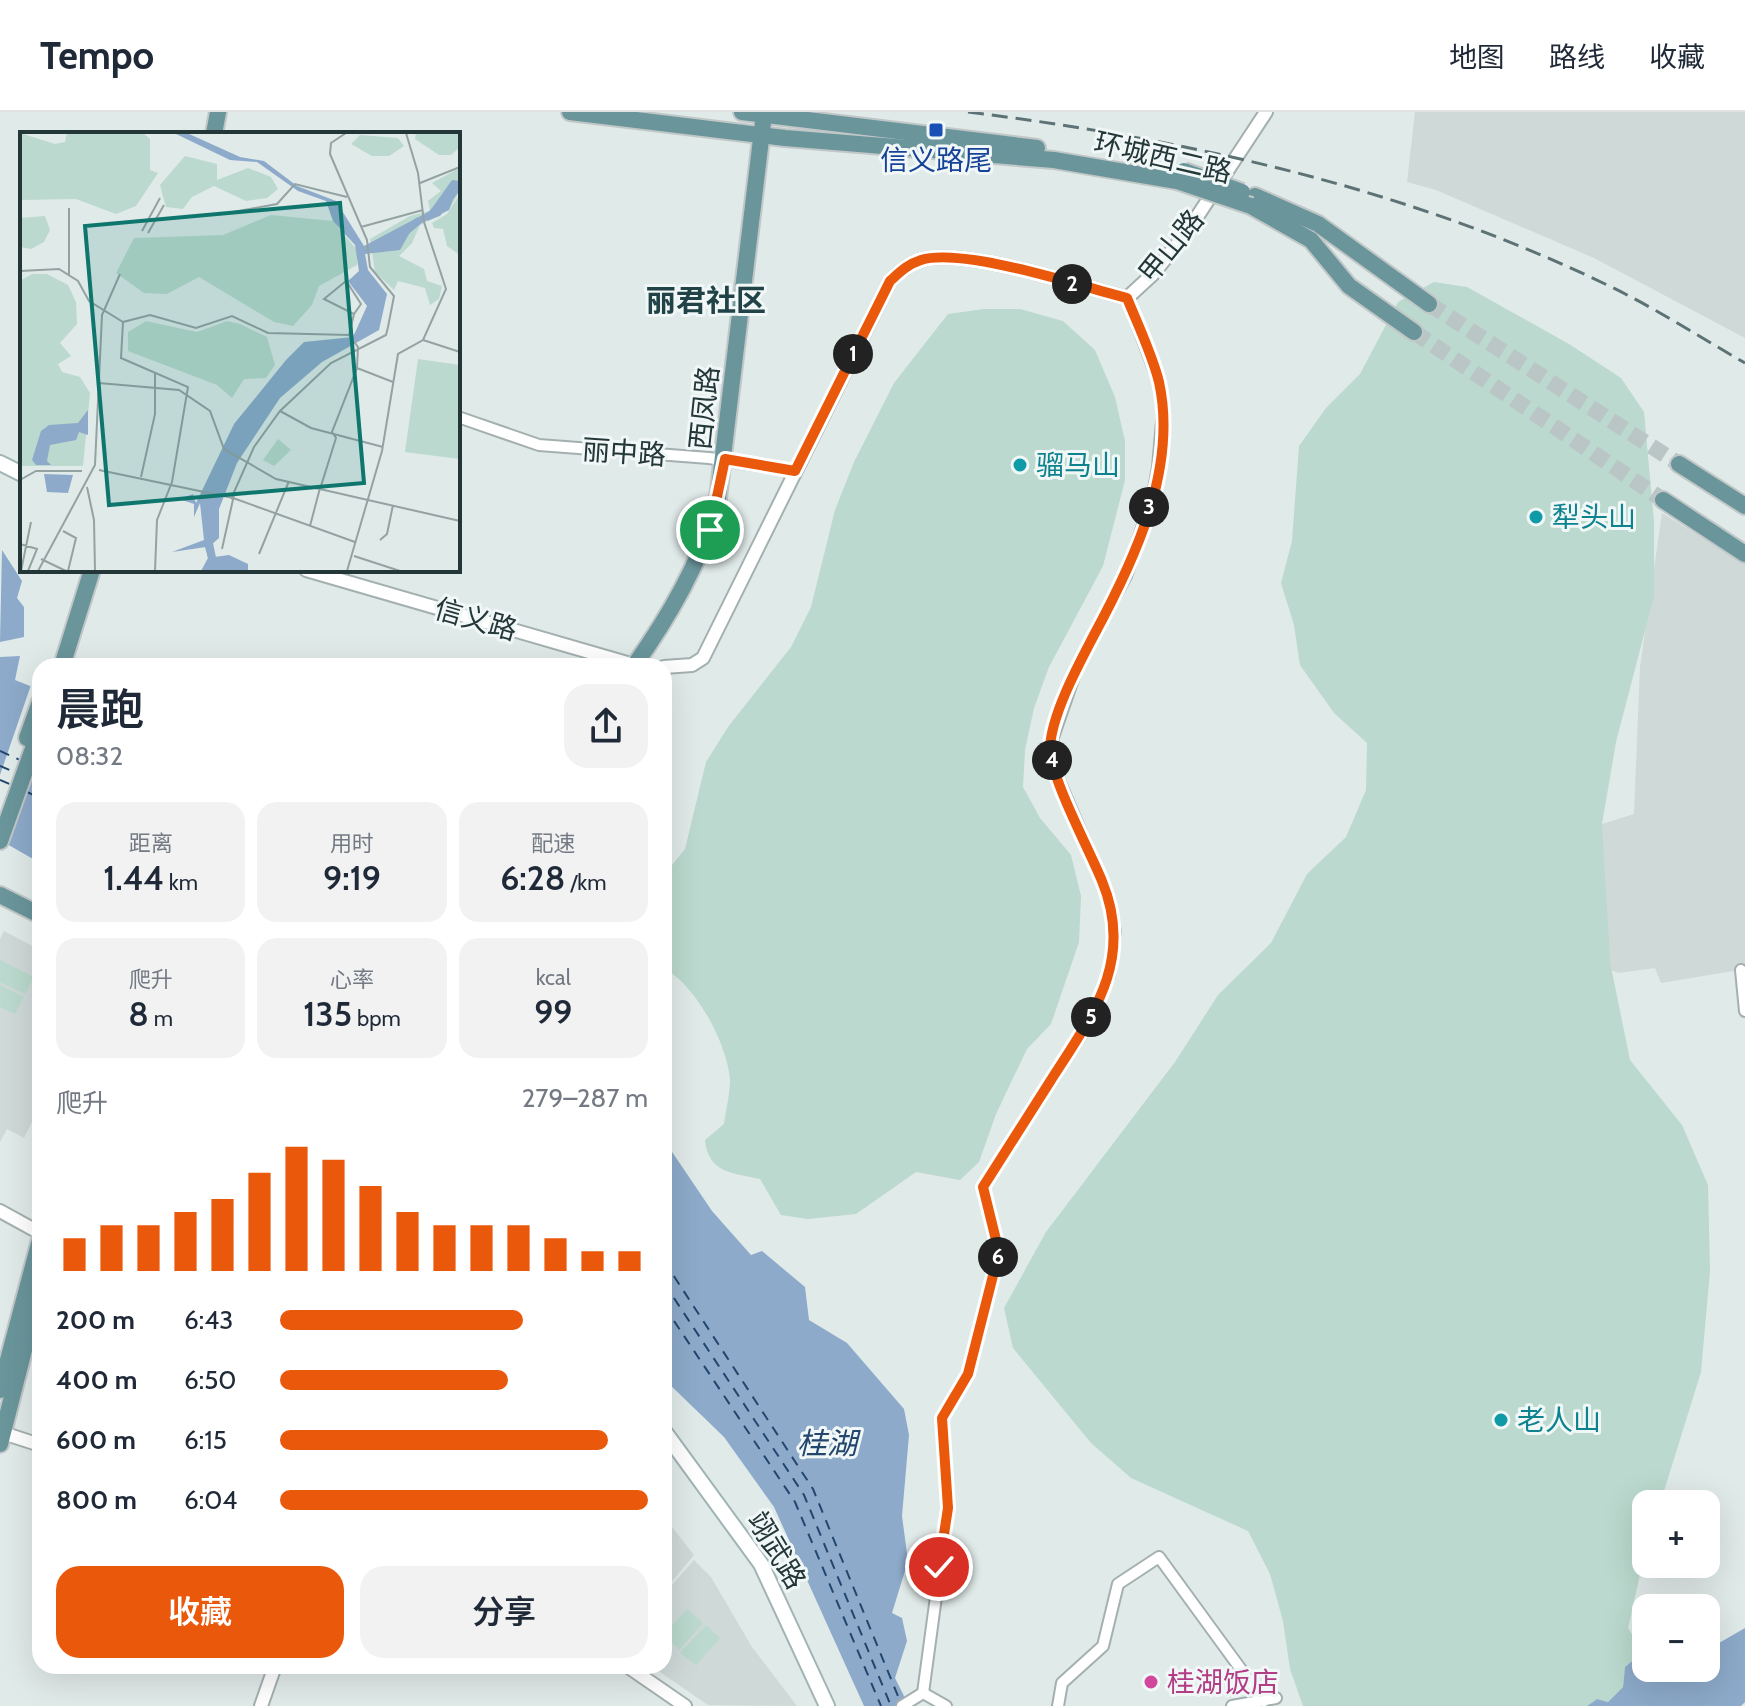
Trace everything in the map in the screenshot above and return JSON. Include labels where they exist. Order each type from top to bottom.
[{"type":"main road","points":[[203,132],[207,112]]},
{"type":"main road","points":[[214,132],[218,112]]},
{"type":"main road","name":"环城西二路","points":[[570,112],[760,134],[1054,160],[1181,176]]},
{"type":"main road","name":"环城西二路","points":[[742,112],[1071,152],[1181,176],[1318,224],[1429,304]]},
{"type":"main road","name":"西凤路","points":[[640,658],[676,607],[700,556],[717,506],[764,114]]},
{"type":"main road","name":"环城西二路","points":[[1253,201],[1311,240],[1349,286],[1414,332]]},
{"type":"main road","points":[[0,463],[20,473]]},
{"type":"main road","points":[[1679,464],[1745,506]]},
{"type":"main road","points":[[1663,500],[1745,554]]},
{"type":"main road","points":[[55,658],[80,572]]},
{"type":"main road","points":[[64,658],[91,572]]},
{"type":"main road","points":[[0,809],[32,723]]},
{"type":"main road","points":[[0,841],[32,751]]},
{"type":"main road","points":[[0,887],[32,903]]},
{"type":"main road","points":[[0,895],[32,911]]},
{"type":"main road","points":[[0,1390],[32,1270]]},
{"type":"main road","points":[[2,1439],[32,1319]]},
{"type":"main road","name":"翊武路","points":[[672,1442],[761,1564],[827,1706]]},
{"type":"street","name":"甲山路","points":[[1127,298],[1153,274],[1187,232],[1266,112]]},
{"type":"street","points":[[672,666],[692,665],[703,658],[890,281],[904,268],[922,260],[967,259],[1127,298],[1159,382],[1162,439],[1155,481],[1126,576],[1078,665],[1050,746],[1054,769],[1108,895],[1115,932],[1109,976],[1087,1026],[983,1187],[999,1252],[968,1374],[942,1418],[948,1508],[923,1693]]},
{"type":"street","name":"丽中路","points":[[460,418],[539,445],[725,459],[795,471]]},
{"type":"street","name":"信义路","points":[[313,572],[607,658]]},
{"type":"street","points":[[1741,970],[1745,1011]]},
{"type":"street","points":[[0,1211],[32,1229]]},
{"type":"street","points":[[2,1439],[32,1444]]},
{"type":"street","points":[[1058,1706],[1062,1683],[1103,1646],[1118,1584],[1159,1557],[1264,1701]]},
{"type":"street","points":[[261,1706],[272,1674]]},
{"type":"street","points":[[639,1674],[685,1706]]},
{"type":"street","points":[[902,1706],[923,1693]]},
{"type":"street","points":[[923,1693],[946,1706]]},
{"type":"street","points":[[1232,1706],[1276,1698]]},
{"type":"shaded area","points":[[1415,112],[1745,112],[1745,338],[1594,258],[1436,190],[1407,182]]},
{"type":"shaded area","points":[[1662,513],[1745,564],[1745,969],[1661,983],[1655,968],[1618,973],[1599,965],[1586,829],[1634,814],[1640,667]]},
{"type":"shaded area","points":[[4,931],[32,946],[32,1122],[24,1138],[7,1129],[0,1142],[0,939]]},
{"type":"shaded area","points":[[672,1527],[694,1555],[672,1581]]},
{"type":"shaded area","points":[[694,1560],[711,1577],[752,1647],[797,1706],[708,1705],[663,1674],[672,1674],[672,1585]]},
{"type":"green space","points":[[1434,282],[1467,287],[1569,344],[1621,378],[1644,412],[1654,522],[1654,596],[1616,742],[1602,824],[1610,962],[1630,1060],[1682,1125],[1708,1185],[1710,1271],[1701,1372],[1664,1490],[1632,1490],[1632,1578],[1639,1578],[1636,1594],[1632,1594],[1628,1628],[1632,1634],[1632,1661],[1625,1667],[1623,1687],[1608,1702],[1597,1699],[1587,1706],[1303,1706],[1290,1669],[1283,1621],[1270,1574],[1248,1531],[1131,1478],[1091,1443],[1013,1348],[1004,1308],[1046,1232],[1175,1062],[1218,995],[1271,943],[1307,874],[1346,837],[1366,790],[1367,743],[1334,713],[1300,665],[1294,625],[1281,583],[1292,541],[1299,446],[1326,408],[1360,374],[1398,302]]},
{"type":"green space","points":[[984,309],[1020,309],[1063,321],[1095,350],[1115,397],[1125,441],[1125,480],[1103,566],[1049,667],[1034,708],[1025,750],[1023,787],[1040,818],[1071,855],[1081,896],[1079,942],[1051,1024],[1027,1049],[996,1114],[979,1162],[960,1180],[916,1172],[856,1214],[808,1219],[781,1215],[760,1179],[724,1170],[707,1151],[705,1140],[724,1124],[730,1080],[723,1050],[708,1017],[688,988],[672,974],[672,865],[685,849],[706,762],[728,727],[791,647],[811,607],[835,510],[854,462],[894,383],[948,314]]},
{"type":"green space","points":[[0,960],[32,976],[25,994],[0,982]]},
{"type":"green space","points":[[0,985],[24,997],[15,1014],[0,1007]]},
{"type":"green space","points":[[687,1609],[703,1623],[679,1650],[672,1643],[672,1625]]},
{"type":"green space","points":[[706,1625],[720,1638],[696,1665],[680,1653]]},
{"type":"water","points":[[2,550],[22,581],[17,598],[24,607],[24,637],[0,642]]},
{"type":"water","points":[[20,656],[15,680],[32,687],[32,858],[0,840],[0,657]]},
{"type":"water","name":"桂湖","points":[[672,1152],[712,1211],[751,1255],[762,1251],[805,1287],[809,1320],[847,1343],[904,1409],[909,1435],[902,1516],[908,1561],[892,1613],[902,1618],[907,1641],[895,1678],[909,1706],[864,1706],[774,1507],[724,1437],[672,1387]]},
{"type":"water","points":[[1745,1628],[1745,1702],[1741,1706],[1587,1706],[1597,1699],[1608,1702],[1623,1687],[1625,1667],[1632,1661],[1632,1682],[1720,1682],[1720,1642]]},
{"type":"pier","points":[[32,682],[32,777],[7,849],[0,845],[0,775]]},
{"type":"ferry route","points":[[0,751],[20,760]]},
{"type":"ferry route","points":[[0,766],[17,773]]},
{"type":"ferry route","points":[[0,780],[14,786]]},
{"type":"ferry route","points":[[27,792],[32,794]]},
{"type":"ferry route","points":[[672,1273],[813,1489],[900,1701]]},
{"type":"ferry route","points":[[672,1295],[804,1495],[891,1706]]},
{"type":"ferry route","points":[[672,1318],[795,1502],[881,1706]]},
{"type":"tunnel","points":[[1429,304],[1679,464]]},
{"type":"tunnel","points":[[1414,332],[1663,500]]},
{"type":"railway","points":[[968,112],[1050,123],[1212,153],[1372,194],[1527,249],[1603,283],[1745,363]]},
{"type":"place","name":"信义路尾","points":[[936,130]]},
{"type":"place","name":"骝马山","points":[[1020,465]]},
{"type":"place","name":"犁头山","points":[[1536,517]]},
{"type":"place","name":"老人山","points":[[1501,1420]]},
{"type":"place","name":"桂湖饭店","points":[[1151,1682]]},
{"type":"district","name":"丽君社区","points":[[706,301]]},
{"type":"route","points":[[710,530],[725,459],[795,471],[890,281],[904,268],[922,260],[944,257],[967,259],[1127,298],[1159,382],[1163,410],[1158,467],[1153,495],[1126,576],[1078,665],[1050,746],[1054,769],[1108,895],[1115,932],[1109,976],[1087,1026],[983,1187],[999,1252],[968,1374],[942,1418],[948,1508],[939,1567]]}]
